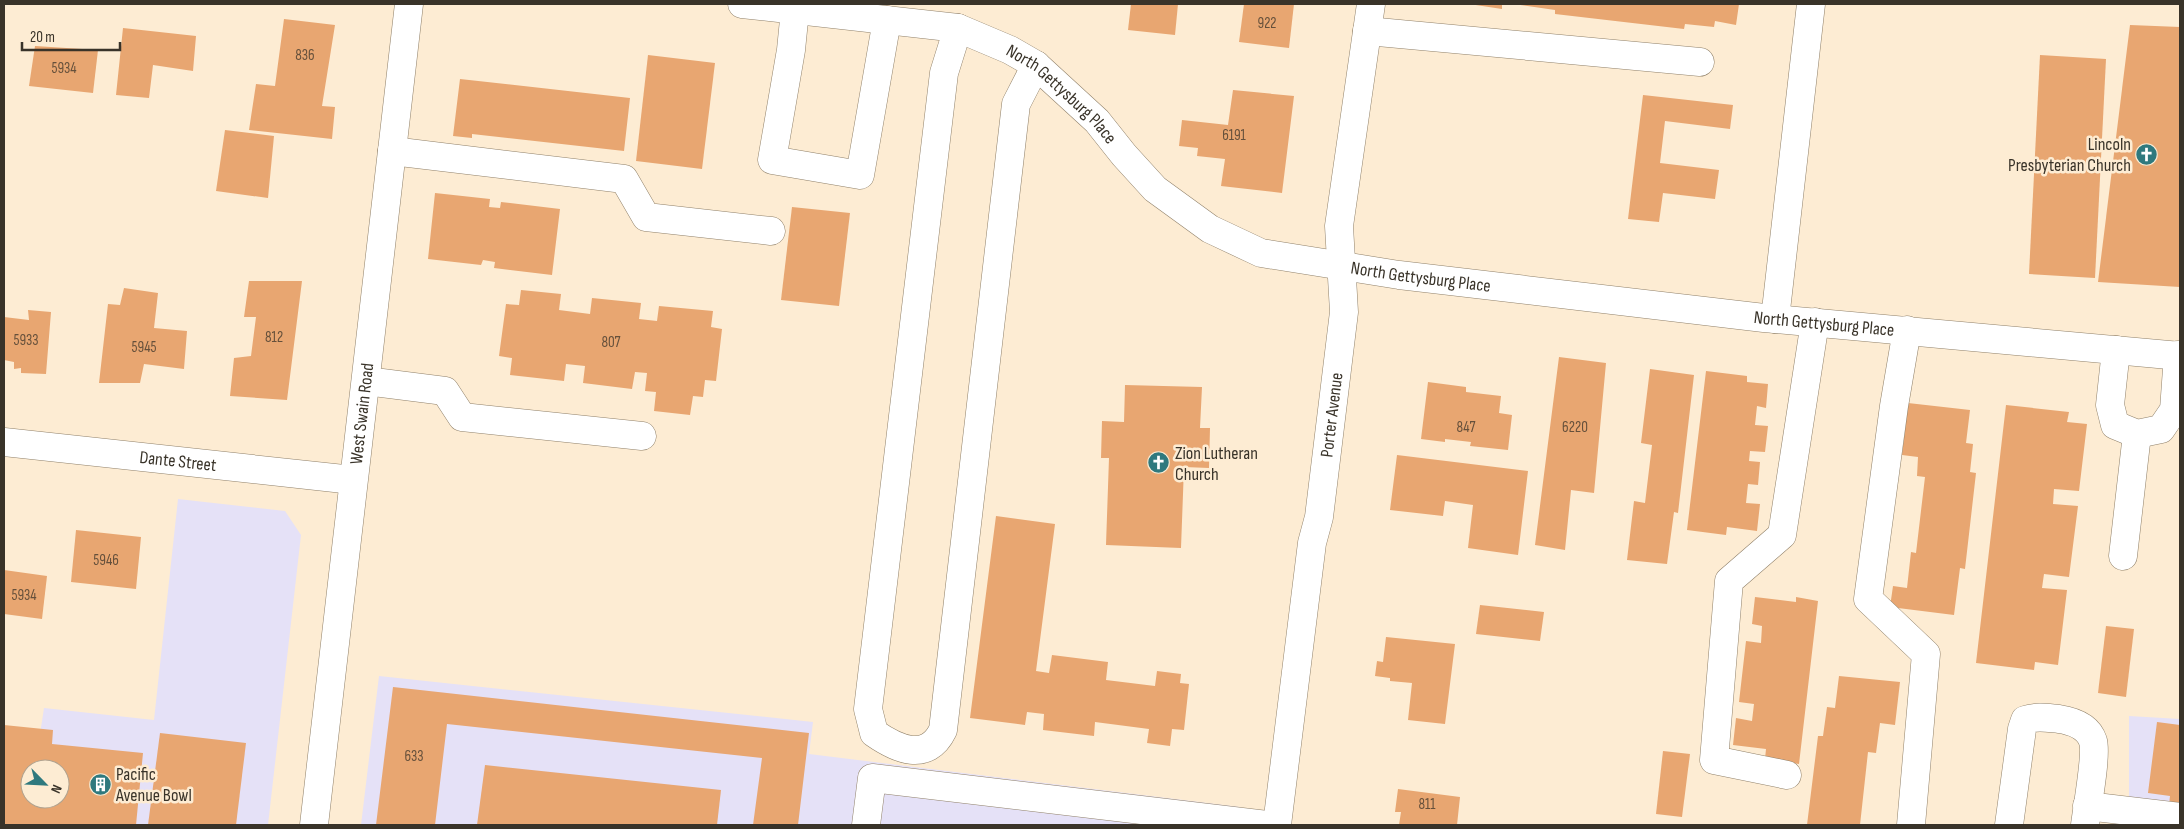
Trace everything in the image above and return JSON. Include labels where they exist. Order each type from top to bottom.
[{"type":"street","name":"West Swain Road","points":[[314,825],[409,4]]},
{"type":"street","name":"North Gettysburg Place","points":[[742,4],[887,20],[923,14],[1010,50],[1036,65],[1097,121],[1124,155],[1155,189],[1210,229],[1261,253],[1399,275],[1775,319],[2179,356]]},
{"type":"street","name":"Porter Avenue","points":[[1277,825],[1312,543],[1319,517],[1344,312],[1339,226],[1371,4]]},
{"type":"street","points":[[1775,319],[1811,4]]},
{"type":"street","points":[[795,10],[791,50],[772,160],[860,175],[887,20]]},
{"type":"street","points":[[958,28],[944,73],[868,709],[874,733],[893,746],[916,750],[930,747],[938,741],[943,730],[1016,104],[1036,65]]},
{"type":"street","points":[[1367,31],[1700,62]]},
{"type":"street","points":[[392,151],[624,179],[646,217],[771,230]]},
{"type":"street","points":[[1787,775],[1714,760],[1729,581],[1782,535],[1815,322]]},
{"type":"street","points":[[1907,330],[1894,406],[1868,599],[1926,654],[1911,825]]},
{"type":"street","points":[[2116,350],[2110,405],[2116,425],[2138,434],[2161,429],[2174,410],[2179,356]]},
{"type":"street","points":[[366,381],[445,391],[462,417],[642,436]]},
{"type":"street","points":[[2123,556],[2138,434]]},
{"type":"street","name":"Dante Street","points":[[4,442],[353,480]]},
{"type":"street","points":[[2009,825],[2022,729],[2025,720],[2037,716],[2074,722],[2086,731],[2093,741],[2086,816],[2180,817]]},
{"type":"street","points":[[866,825],[872,778],[1267,825]]},
{"type":"shaded area","points":[[178,499],[285,511],[301,535],[268,825],[4,825],[4,730],[40,734],[44,708],[154,720]]},
{"type":"shaded area","points":[[379,676],[813,722],[809,754],[1240,807],[1238,825],[361,825]]},
{"type":"shaded area","points":[[2129,716],[2180,719],[2180,825],[2129,825]]},
{"type":"building","points":[[1131,4],[1178,4],[1175,35],[1128,30]]},
{"type":"building","points":[[1244,4],[1294,4],[1289,48],[1239,42]]},
{"type":"building","points":[[1469,4],[1502,4],[1502,9]]},
{"type":"building","points":[[1513,4],[1739,4],[1736,25],[1715,21],[1714,27],[1685,24],[1684,29],[1555,14],[1555,10]]},
{"type":"building","points":[[284,19],[335,25],[322,106],[335,107],[332,139],[249,130],[256,84],[275,86]]},
{"type":"building","name":"Lincoln Presbyterian Church","points":[[2130,25],[2180,27],[2180,287],[2098,282]]},
{"type":"building","points":[[123,28],[196,36],[193,71],[153,65],[149,98],[116,95]]},
{"type":"building","points":[[35,46],[98,50],[93,93],[29,86]]},
{"type":"building","points":[[648,55],[715,63],[702,169],[636,161]]},
{"type":"building","points":[[2040,55],[2106,59],[2095,278],[2029,274]]},
{"type":"building","points":[[460,79],[630,98],[624,151],[472,134],[472,138],[453,136]]},
{"type":"building","points":[[1233,90],[1294,96],[1282,193],[1221,186],[1225,159],[1197,156],[1198,148],[1179,146],[1182,120],[1228,125]]},
{"type":"building","points":[[1643,95],[1733,105],[1730,129],[1665,121],[1660,163],[1719,170],[1715,199],[1663,193],[1659,222],[1628,219]]},
{"type":"building","points":[[225,130],[274,136],[268,198],[216,191]]},
{"type":"building","points":[[435,193],[490,199],[489,207],[500,208],[501,202],[560,209],[552,275],[494,268],[495,262],[483,260],[481,265],[428,259]]},
{"type":"building","points":[[792,207],[850,213],[839,306],[781,300]]},
{"type":"building","points":[[249,281],[302,281],[287,400],[230,396],[234,358],[251,356],[256,317],[244,317]]},
{"type":"building","points":[[124,288],[158,293],[154,328],[187,331],[184,369],[144,364],[140,383],[99,383],[108,304],[120,305]]},
{"type":"building","points":[[521,290],[561,294],[559,310],[590,314],[592,298],[641,303],[639,319],[657,321],[659,306],[713,311],[711,327],[722,329],[716,381],[705,380],[703,397],[693,396],[690,415],[654,411],[656,392],[645,391],[647,373],[635,372],[632,389],[583,383],[585,366],[566,364],[564,381],[510,375],[512,358],[499,356],[506,304],[519,305]]},
{"type":"building","points":[[28,310],[51,312],[46,374],[21,373],[21,368],[14,369],[14,362],[4,360],[4,317],[29,320]]},
{"type":"building","points":[[1559,357],[1606,363],[1594,493],[1571,490],[1565,550],[1535,545]]},
{"type":"building","points":[[1650,369],[1694,375],[1678,513],[1674,512],[1667,564],[1627,560],[1634,501],[1645,503],[1652,445],[1641,443]]},
{"type":"building","points":[[1706,371],[1747,376],[1747,382],[1768,384],[1766,408],[1757,406],[1755,425],[1768,426],[1765,452],[1750,451],[1749,461],[1760,462],[1758,485],[1748,484],[1746,503],[1760,504],[1757,531],[1727,527],[1726,535],[1687,530]]},
{"type":"building","points":[[1428,382],[1466,387],[1466,392],[1501,396],[1499,413],[1512,415],[1508,450],[1470,446],[1471,442],[1445,439],[1445,442],[1421,439]]},
{"type":"building","name":"Zion Lutheran Church","points":[[1125,385],[1202,387],[1200,428],[1210,428],[1209,468],[1184,467],[1181,548],[1106,545],[1109,458],[1101,458],[1102,421],[1124,422]]},
{"type":"building","points":[[1908,403],[1970,410],[1966,443],[1973,444],[1970,472],[1976,473],[1965,569],[1960,568],[1954,615],[1890,607],[1893,586],[1907,588],[1911,552],[1916,553],[1925,477],[1917,476],[1918,457],[1902,455]]},
{"type":"building","points":[[2006,405],[2069,412],[2067,422],[2087,424],[2079,491],[2054,489],[2053,504],[2078,506],[2069,577],[2044,574],[2042,588],[2067,590],[2058,665],[2035,662],[2034,670],[1976,663]]},
{"type":"building","points":[[1397,455],[1528,471],[1518,555],[1468,548],[1473,505],[1445,501],[1443,516],[1390,510]]},
{"type":"building","points":[[996,516],[1055,524],[1036,671],[1049,673],[1052,655],[1108,662],[1106,680],[1155,686],[1157,671],[1181,674],[1180,683],[1189,684],[1184,730],[1172,729],[1170,746],[1147,743],[1149,729],[1095,722],[1094,736],[1043,730],[1044,714],[1027,712],[1025,725],[970,718]]},
{"type":"building","points":[[76,530],[141,537],[136,589],[71,582]]},
{"type":"building","points":[[4,570],[47,576],[42,619],[4,614]]},
{"type":"building","points":[[1755,597],[1796,602],[1796,597],[1818,601],[1799,764],[1765,759],[1766,749],[1733,745],[1736,718],[1752,721],[1754,704],[1739,702],[1746,641],[1761,643],[1762,626],[1752,624]]},
{"type":"building","points":[[1480,605],[1544,612],[1540,641],[1476,634]]},
{"type":"building","points":[[2106,626],[2134,629],[2126,697],[2098,693]]},
{"type":"building","points":[[1386,637],[1455,644],[1445,724],[1408,720],[1412,683],[1390,681],[1390,678],[1375,676],[1377,661],[1383,662]]},
{"type":"building","points":[[1839,676],[1900,682],[1895,725],[1880,723],[1876,753],[1868,752],[1860,825],[1807,825],[1818,736],[1823,736],[1827,707],[1835,708]]},
{"type":"building","points":[[393,687],[809,733],[798,825],[753,825],[762,758],[447,724],[435,825],[376,825]]},
{"type":"building","points":[[2157,722],[2180,725],[2180,806],[2169,805],[2170,796],[2148,793]]},
{"type":"building","name":"Pacific Avenue Bowl","points":[[4,725],[53,730],[52,744],[143,753],[136,825],[4,825]]},
{"type":"building","points":[[160,733],[246,743],[236,825],[148,825]]},
{"type":"building","points":[[1663,751],[1690,754],[1682,817],[1656,814]]},
{"type":"building","points":[[485,765],[721,790],[717,825],[477,825]]},
{"type":"building","points":[[1398,789],[1460,797],[1457,825],[1399,825],[1401,812],[1395,812]]},
{"type":"place","name":"Lincoln Presbyterian Church","points":[[2147,154]]},
{"type":"place","name":"Zion Lutheran Church","points":[[1159,463]]},
{"type":"place","name":"Pacific Avenue Bowl","points":[[100,784]]}]
